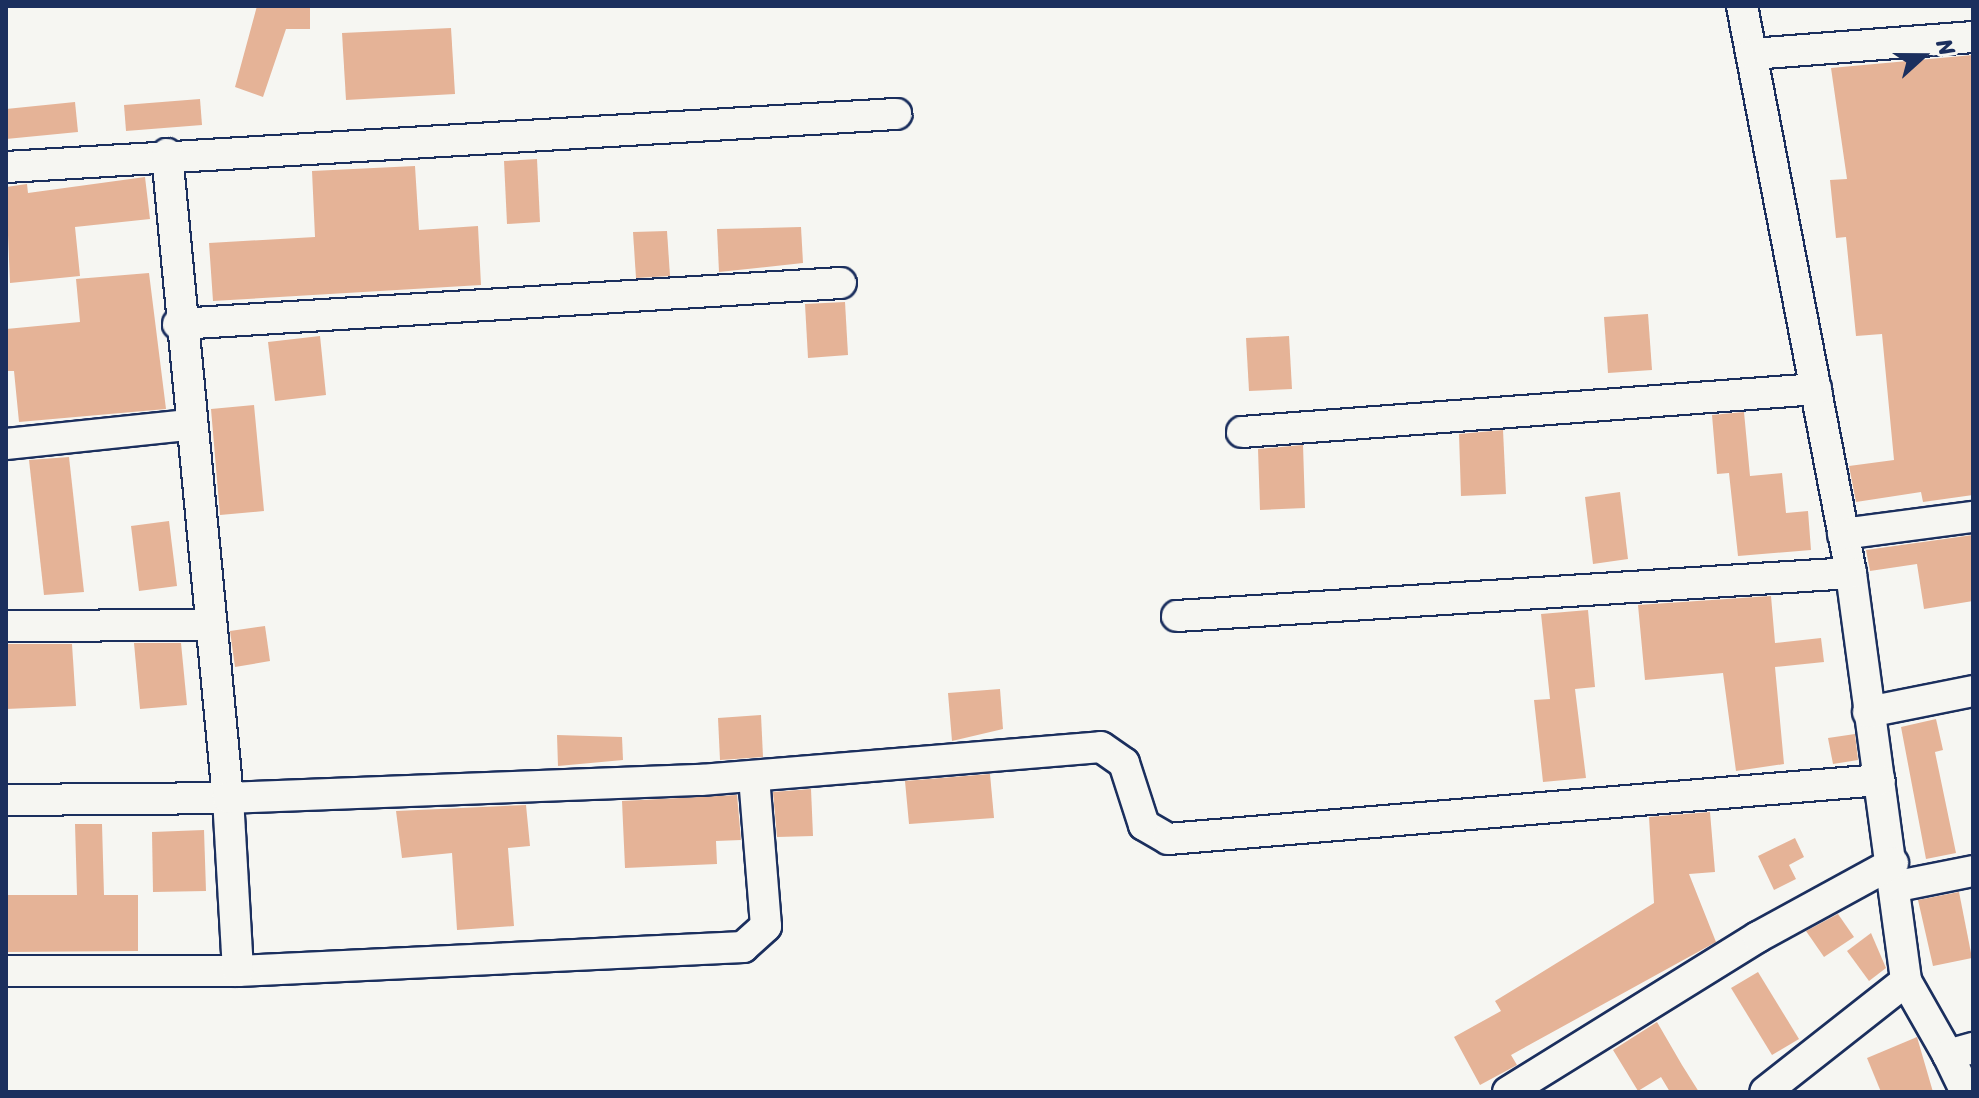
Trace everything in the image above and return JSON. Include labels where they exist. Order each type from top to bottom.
[{"type":"street","points":[[1742,6],[1851,573],[1868,712],[1895,874],[1906,981],[1960,1052],[1966,1092]]},
{"type":"street","points":[[1752,54],[1973,37]]},
{"type":"street","points":[[6,167],[167,154],[896,114]]},
{"type":"street","points":[[167,154],[178,324],[207,625],[228,798],[238,971]]},
{"type":"street","points":[[178,324],[841,283]]},
{"type":"street","points":[[1242,432],[1816,389]]},
{"type":"street","points":[[6,444],[188,425]]},
{"type":"street","points":[[1843,534],[1973,517]]},
{"type":"street","points":[[1177,616],[1851,573]]},
{"type":"street","points":[[6,626],[207,625]]},
{"type":"street","points":[[1868,712],[1973,691]]},
{"type":"street","points":[[6,800],[228,798],[754,777],[1101,747],[1124,763],[1144,825],[1168,839],[1880,780]]},
{"type":"street","points":[[6,971],[238,971],[752,944],[766,926],[754,777]]},
{"type":"street","points":[[1508,1092],[1758,937],[1895,874],[1973,871]]},
{"type":"street","points":[[1765,1092],[1906,981]]},
{"type":"building","points":[[257,6],[310,6],[310,29],[286,29],[263,97],[235,87]]},
{"type":"building","points":[[451,28],[455,94],[346,100],[342,33]]},
{"type":"building","points":[[1973,55],[1973,495],[1923,502],[1921,492],[1856,502],[1849,466],[1894,460],[1882,334],[1856,336],[1846,237],[1836,238],[1830,180],[1847,179],[1831,68]]},
{"type":"building","points":[[200,99],[202,125],[126,131],[124,105]]},
{"type":"building","points":[[75,102],[78,132],[6,139],[6,109]]},
{"type":"building","points":[[537,159],[540,222],[507,224],[504,161]]},
{"type":"building","points":[[415,166],[419,230],[478,226],[481,285],[213,301],[209,243],[315,237],[312,171]]},
{"type":"building","points":[[145,177],[150,219],[75,227],[80,276],[10,283],[6,187],[27,184],[28,193]]},
{"type":"building","points":[[801,227],[803,263],[719,272],[717,229]]},
{"type":"building","points":[[667,231],[670,276],[636,278],[633,232]]},
{"type":"building","points":[[149,273],[166,409],[19,422],[14,371],[6,371],[6,329],[80,322],[76,279]]},
{"type":"building","points":[[845,302],[848,355],[808,358],[805,304]]},
{"type":"building","points":[[1648,314],[1652,370],[1608,373],[1604,317]]},
{"type":"building","points":[[320,336],[326,395],[275,401],[268,342]]},
{"type":"building","points":[[1289,336],[1292,389],[1249,391],[1246,338]]},
{"type":"building","points":[[254,405],[264,511],[220,515],[211,409]]},
{"type":"building","points":[[1744,412],[1750,476],[1782,473],[1786,513],[1808,511],[1811,550],[1738,556],[1729,473],[1717,474],[1712,415]]},
{"type":"building","points":[[1503,430],[1506,494],[1461,496],[1459,434]]},
{"type":"building","points":[[1303,445],[1305,508],[1260,510],[1258,449]]},
{"type":"building","points":[[69,457],[84,592],[44,595],[29,460]]},
{"type":"building","points":[[1620,492],[1628,559],[1593,564],[1585,497]]},
{"type":"building","points":[[169,521],[177,586],[139,591],[131,526]]},
{"type":"building","points":[[1973,535],[1973,601],[1924,609],[1917,564],[1870,571],[1866,550]]},
{"type":"building","points":[[1771,596],[1775,643],[1821,638],[1824,662],[1775,667],[1784,764],[1736,771],[1723,673],[1645,680],[1638,605]]},
{"type":"building","points":[[1588,610],[1595,687],[1575,689],[1586,778],[1543,782],[1534,700],[1550,699],[1541,614]]},
{"type":"building","points":[[265,626],[270,661],[235,667],[230,631]]},
{"type":"building","points":[[134,643],[181,643],[187,705],[140,709]]},
{"type":"building","points":[[6,644],[72,644],[76,706],[6,709]]},
{"type":"building","points":[[1000,689],[1003,729],[952,741],[948,693]]},
{"type":"building","points":[[761,715],[763,757],[720,760],[718,718]]},
{"type":"building","points":[[1936,719],[1943,750],[1935,752],[1956,853],[1926,859],[1901,727]]},
{"type":"building","points":[[1855,734],[1858,760],[1833,764],[1828,738]]},
{"type":"building","points":[[557,735],[622,737],[623,760],[558,766]]},
{"type":"building","points":[[990,774],[994,818],[909,824],[905,781]]},
{"type":"building","points":[[811,789],[813,836],[777,837],[773,792]]},
{"type":"building","points":[[737,795],[741,840],[716,841],[717,864],[625,868],[622,801]]},
{"type":"building","points":[[526,805],[530,846],[508,848],[514,926],[457,930],[452,853],[402,858],[396,811]]},
{"type":"building","points":[[1710,812],[1715,872],[1689,874],[1716,942],[1511,1055],[1517,1065],[1480,1085],[1454,1037],[1501,1011],[1495,1001],[1654,903],[1649,817]]},
{"type":"building","points":[[75,824],[102,824],[104,895],[138,895],[138,951],[6,952],[6,895],[77,895]]},
{"type":"building","points":[[204,830],[206,891],[153,892],[152,832]]},
{"type":"building","points":[[1795,838],[1804,857],[1789,865],[1796,879],[1774,890],[1758,856]]},
{"type":"building","points":[[1959,892],[1972,958],[1933,966],[1918,900]]},
{"type":"building","points":[[1838,914],[1854,937],[1824,957],[1806,931]]},
{"type":"building","points":[[1871,933],[1886,968],[1869,981],[1847,951]]},
{"type":"building","points":[[1758,972],[1799,1039],[1772,1055],[1731,988]]},
{"type":"building","points":[[1657,1022],[1699,1092],[1670,1092],[1661,1077],[1638,1091],[1613,1050]]},
{"type":"building","points":[[1917,1037],[1933,1092],[1881,1092],[1867,1058]]}]
